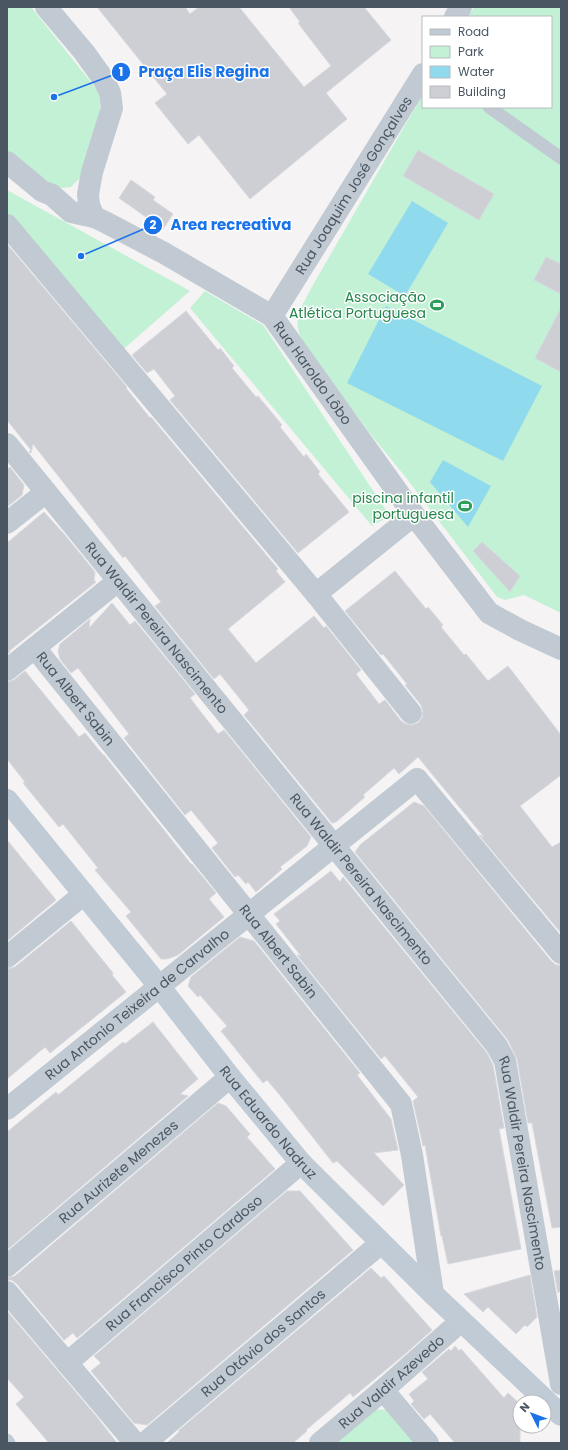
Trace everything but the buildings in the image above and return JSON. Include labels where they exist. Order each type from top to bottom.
[{"type":"street","points":[[46,7],[84,52],[104,80],[110,93],[112,108],[92,172],[88,194],[89,205],[94,217]]},
{"type":"street","points":[[456,16],[461,7]]},
{"type":"street","name":"Rua Joaquim José Gonçalves","points":[[272,316],[422,76]]},
{"type":"street","name":"Rua Haroldo Lôbo","points":[[7,162],[42,191],[52,195],[70,212],[94,217],[164,253],[272,316],[414,515],[489,613],[520,630],[561,649]]},
{"type":"street","points":[[52,195],[69,192],[78,186],[92,172]]},
{"type":"street","points":[[7,225],[316,594],[411,713]]},
{"type":"street","name":"Rua Waldir Pereira Nascimento","points":[[7,444],[497,1046],[505,1061],[561,1384]]},
{"type":"street","points":[[7,523],[46,492]]},
{"type":"street","points":[[316,594],[414,515]]},
{"type":"street","points":[[7,670],[118,581]]},
{"type":"street","name":"Rua Albert Sabin","points":[[34,648],[401,1104],[412,1155],[433,1294]]},
{"type":"street","name":"Rua Antonio Teixeira de Carvalho","points":[[7,1109],[417,779],[561,953]]},
{"type":"street","name":"Rua Eduardo Nadruz","points":[[9,807],[84,894],[159,986],[230,1077],[302,1163],[433,1294],[561,1415]]},
{"type":"street","points":[[7,957],[84,894]]},
{"type":"street","name":"Rua Aurizete Menezes","points":[[7,1266],[230,1077]]},
{"type":"street","name":"Rua Francisco Pinto Cardoso","points":[[67,1363],[302,1163]]},
{"type":"street","name":"Rua Otávio dos Santos","points":[[145,1443],[381,1243]]},
{"type":"street","points":[[7,1292],[135,1443]]},
{"type":"street","name":"Rua Valdir Azevedo","points":[[320,1443],[461,1321]]},
{"type":"street","points":[[383,1390],[428,1443]]},
{"type":"lane","points":[[491,108],[561,158]]},
{"type":"lane","points":[[7,1440],[10,1443]]},
{"type":"green space","points":[[7,7],[31,7],[97,90],[100,98],[100,111],[80,178],[71,187],[57,187],[7,151]]},
{"type":"green space","name":"Associação Atlética Portuguesa","points":[[474,7],[561,7],[561,613],[524,595],[505,600],[497,597],[404,475],[372,436],[308,350],[299,332],[298,317],[300,310],[313,285],[422,96],[422,108],[552,108],[552,16],[469,16]]},
{"type":"green space","points":[[7,190],[190,291],[119,353],[7,220]]},
{"type":"green space","points":[[205,291],[263,325],[390,516],[372,526],[190,308]]},
{"type":"green space","points":[[375,1409],[387,1410],[417,1443],[332,1443]]},
{"type":"water","points":[[412,201],[448,223],[405,296],[368,274]]},
{"type":"water","points":[[386,306],[542,386],[503,461],[347,383]]},
{"type":"water","name":"piscina infantil portuguesa","points":[[443,460],[491,486],[468,527],[430,482]]},
{"type":"place","name":"Praça Elis Regina","points":[[54,97]]},
{"type":"place","name":"Area recreativa","points":[[81,256]]},
{"type":"place","name":"Associação Atlética Portuguesa","points":[[437,305]]},
{"type":"place","name":"piscina infantil portuguesa","points":[[465,506]]}]
